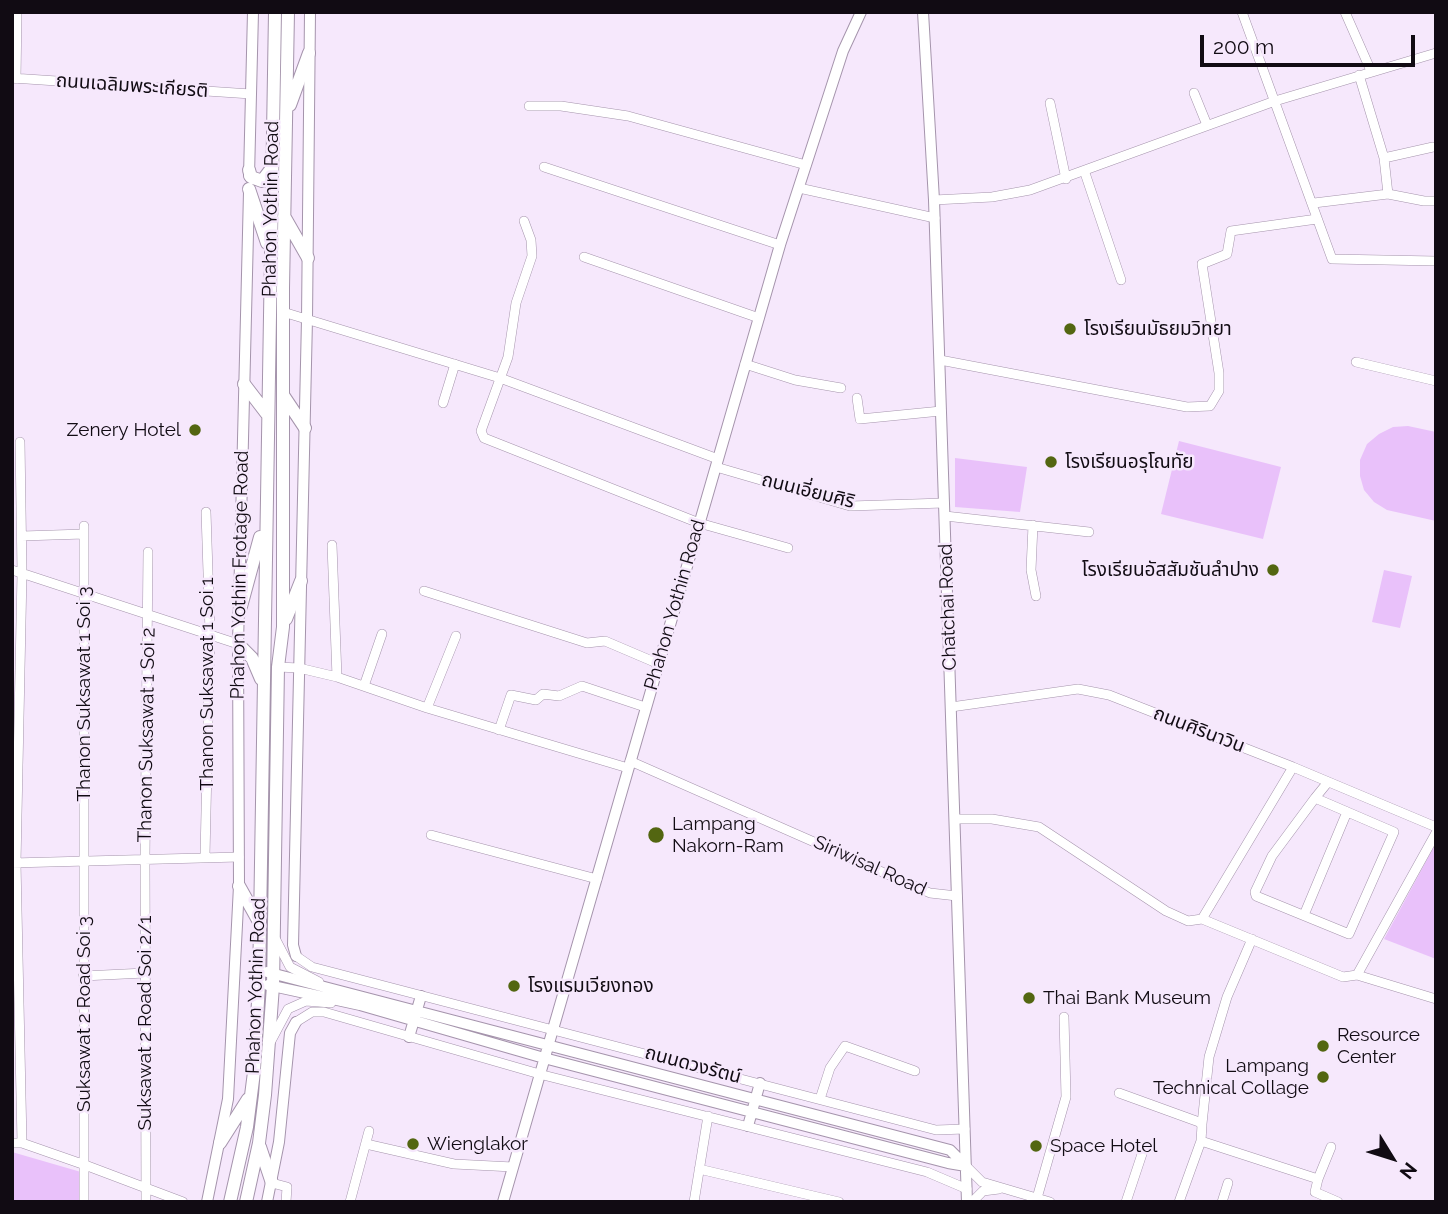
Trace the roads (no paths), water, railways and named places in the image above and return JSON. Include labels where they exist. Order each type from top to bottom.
[{"type":"highway","name":"Phahon Yothin Road","points":[[246,1202],[259,1143],[274,972],[278,667],[283,627],[283,395],[270,254],[275,12]]},
{"type":"highway","name":"Phahon Yothin Road","points":[[230,1202],[240,1164],[251,1095],[259,977],[267,414],[284,216],[288,12]]},
{"type":"highway","points":[[286,114],[309,53]]},
{"type":"highway","points":[[249,170],[251,177],[262,181],[271,169]]},
{"type":"highway","points":[[249,189],[270,254]]},
{"type":"highway","points":[[284,216],[308,254]]},
{"type":"highway","points":[[244,384],[267,414]]},
{"type":"highway","points":[[283,395],[305,428]]},
{"type":"highway","points":[[239,614],[265,517]]},
{"type":"highway","points":[[283,627],[301,581]]},
{"type":"highway","points":[[238,644],[252,658],[263,682]]},
{"type":"highway","points":[[239,886],[259,921]]},
{"type":"highway","points":[[220,1143],[251,1095]]},
{"type":"highway","points":[[259,1143],[272,1183]]},
{"type":"main road","name":"Phahon Yothin Frotage Road","points":[[207,1202],[220,1143],[233,1049],[239,886],[238,644],[253,12]]},
{"type":"main road","points":[[296,956],[293,946],[307,319],[310,12]]},
{"type":"main road","name":"Phahon Yothin Road","points":[[503,1202],[779,245],[843,51],[861,12]]},
{"type":"main road","name":"Chatchai Road","points":[[923,12],[935,218],[966,1166],[970,1202]]},
{"type":"main road","points":[[259,977],[274,972],[756,1098],[950,1150],[966,1166]]},
{"type":"main road","points":[[259,977],[273,986],[360,1005],[413,1023],[544,1058],[966,1166]]},
{"type":"main road","points":[[409,1037],[421,996]]},
{"type":"main road","points":[[267,1202],[279,1142],[290,1033],[296,1022]]},
{"type":"main road","points":[[748,1126],[760,1083]]},
{"type":"street","points":[[14,78],[17,12]]},
{"type":"street","points":[[1242,12],[1314,203],[1332,259],[1436,261]]},
{"type":"street","points":[[1345,12],[1371,71]]},
{"type":"street","points":[[934,200],[992,197],[1030,190],[1085,173],[1207,125],[1275,102],[1436,53]]},
{"type":"street","points":[[1359,75],[1384,158],[1388,194]]},
{"type":"street","name":"ถนนเฉลิมพระเกียรติ","points":[[14,78],[251,94]]},
{"type":"street","points":[[1194,93],[1207,125]]},
{"type":"street","points":[[1050,103],[1066,179]]},
{"type":"street","points":[[529,106],[561,106],[614,113],[679,128],[806,165]]},
{"type":"street","points":[[1384,158],[1433,147]]},
{"type":"street","points":[[544,167],[779,245]]},
{"type":"street","points":[[1085,173],[1121,280]]},
{"type":"street","points":[[799,188],[935,218]]},
{"type":"street","points":[[1314,203],[1388,194],[1436,201]]},
{"type":"street","points":[[940,360],[1187,407],[1210,406],[1219,391],[1219,373],[1202,264],[1227,254],[1231,231],[1317,219]]},
{"type":"street","points":[[524,221],[531,240],[531,257],[519,288],[508,357],[481,431],[484,438],[699,523],[788,548]]},
{"type":"street","points":[[584,257],[759,318]]},
{"type":"street","name":"ถนนเอี่ยมศิริ","points":[[276,312],[500,378],[717,463],[850,506],[944,503]]},
{"type":"street","points":[[1356,362],[1436,381]]},
{"type":"street","points":[[443,403],[455,363]]},
{"type":"street","points":[[745,364],[796,380],[841,388]]},
{"type":"street","points":[[857,398],[860,419],[941,411]]},
{"type":"street","points":[[20,442],[22,573],[14,863],[17,1143],[184,1202]]},
{"type":"street","name":"Thanon Suksawat 1 Soi 1","points":[[205,856],[210,633],[206,512]]},
{"type":"street","points":[[945,516],[1089,532]]},
{"type":"street","points":[[1033,525],[1031,570],[1036,596]]},
{"type":"street","name":"Thanon Suksawat 1 Soi 3","points":[[22,536],[84,530],[82,863]]},
{"type":"street","points":[[332,545],[337,677]]},
{"type":"street","name":"Thanon Suksawat 1 Soi 2","points":[[145,858],[148,552]]},
{"type":"street","points":[[12,570],[148,612],[238,644]]},
{"type":"street","points":[[424,591],[587,643],[605,641],[659,664]]},
{"type":"street","points":[[364,686],[382,634]]},
{"type":"street","points":[[427,708],[456,636]]},
{"type":"street","name":"Siriwisal Road","points":[[278,667],[299,668],[337,677],[499,730],[629,765],[929,893],[957,896]]},
{"type":"street","points":[[499,730],[511,695],[537,700],[543,694],[559,696],[582,686],[645,707]]},
{"type":"street","name":"ถนนศิรินาวิน","points":[[951,707],[1078,689],[1109,695],[1293,767],[1436,827]]},
{"type":"street","points":[[955,819],[992,819],[1039,827],[1166,911],[1195,923],[1202,919],[1293,767]]},
{"type":"street","points":[[1315,799],[1394,831],[1349,934],[1256,896],[1255,892],[1272,856],[1315,799],[1328,782]]},
{"type":"street","points":[[1304,915],[1347,812]]},
{"type":"street","points":[[1357,975],[1436,833]]},
{"type":"street","points":[[431,835],[597,879]]},
{"type":"street","points":[[14,863],[239,857]]},
{"type":"street","name":"Suksawat 2 Road Soi 2/1","points":[[145,858],[146,1202]]},
{"type":"street","name":"Suksawat 2 Road Soi 3","points":[[82,863],[84,1202]]},
{"type":"street","points":[[1202,919],[1343,976],[1357,975],[1436,999]]},
{"type":"street","points":[[274,935],[280,953],[290,967],[333,987]]},
{"type":"street","points":[[1183,1201],[1201,1141],[1209,1057],[1227,997],[1252,939]]},
{"type":"street","name":"ถนนดวงรัตน์","points":[[296,956],[313,967],[936,1130],[965,1129]]},
{"type":"street","points":[[83,975],[145,973]]},
{"type":"street","points":[[269,1046],[282,1017],[296,1004],[306,1001],[360,1005]]},
{"type":"street","points":[[296,1022],[313,1012],[324,1013],[540,1074],[927,1172],[967,1189]]},
{"type":"street","points":[[1037,1198],[1066,1097],[1064,1017]]},
{"type":"street","points":[[820,1099],[830,1068],[845,1046],[915,1071]]},
{"type":"street","points":[[1119,1093],[1202,1124]]},
{"type":"street","points":[[694,1202],[708,1116]]},
{"type":"street","points":[[350,1202],[369,1131]]},
{"type":"street","points":[[1201,1141],[1318,1179]]},
{"type":"street","points":[[366,1144],[444,1163],[513,1167]]},
{"type":"street","points":[[1331,1147],[1315,1192],[1338,1202]]},
{"type":"street","points":[[1126,1202],[1144,1148]]},
{"type":"street","points":[[966,1166],[982,1182],[1050,1202]]},
{"type":"street","points":[[699,1169],[839,1202]]},
{"type":"street","points":[[272,1183],[289,1189],[286,1202]]},
{"type":"street","points":[[1222,1202],[1228,1183]]},
{"type":"street","points":[[970,1202],[983,1191],[1001,1188]]},
{"type":"place","name":"โรงเรียนมัธยมวิทยา","points":[[1070,329]]},
{"type":"place","name":"Zenery Hotel","points":[[195,430]]},
{"type":"place","name":"โรงเรียนอรุโณทัย","points":[[1051,462]]},
{"type":"place","name":"โรงเรียนอัสสัมชันลำปาง","points":[[1273,570]]},
{"type":"place","name":"Lampang Nakorn-Ram","points":[[656,835]]},
{"type":"place","name":"โรงแรมเวียงทอง","points":[[514,986]]},
{"type":"place","name":"Thai Bank Museum","points":[[1029,998]]},
{"type":"place","name":"Resource Center","points":[[1323,1046]]},
{"type":"place","name":"Lampang Technical Collage","points":[[1323,1077]]},
{"type":"place","name":"Wienglakor","points":[[413,1144]]},
{"type":"place","name":"Space Hotel","points":[[1036,1146]]}]
